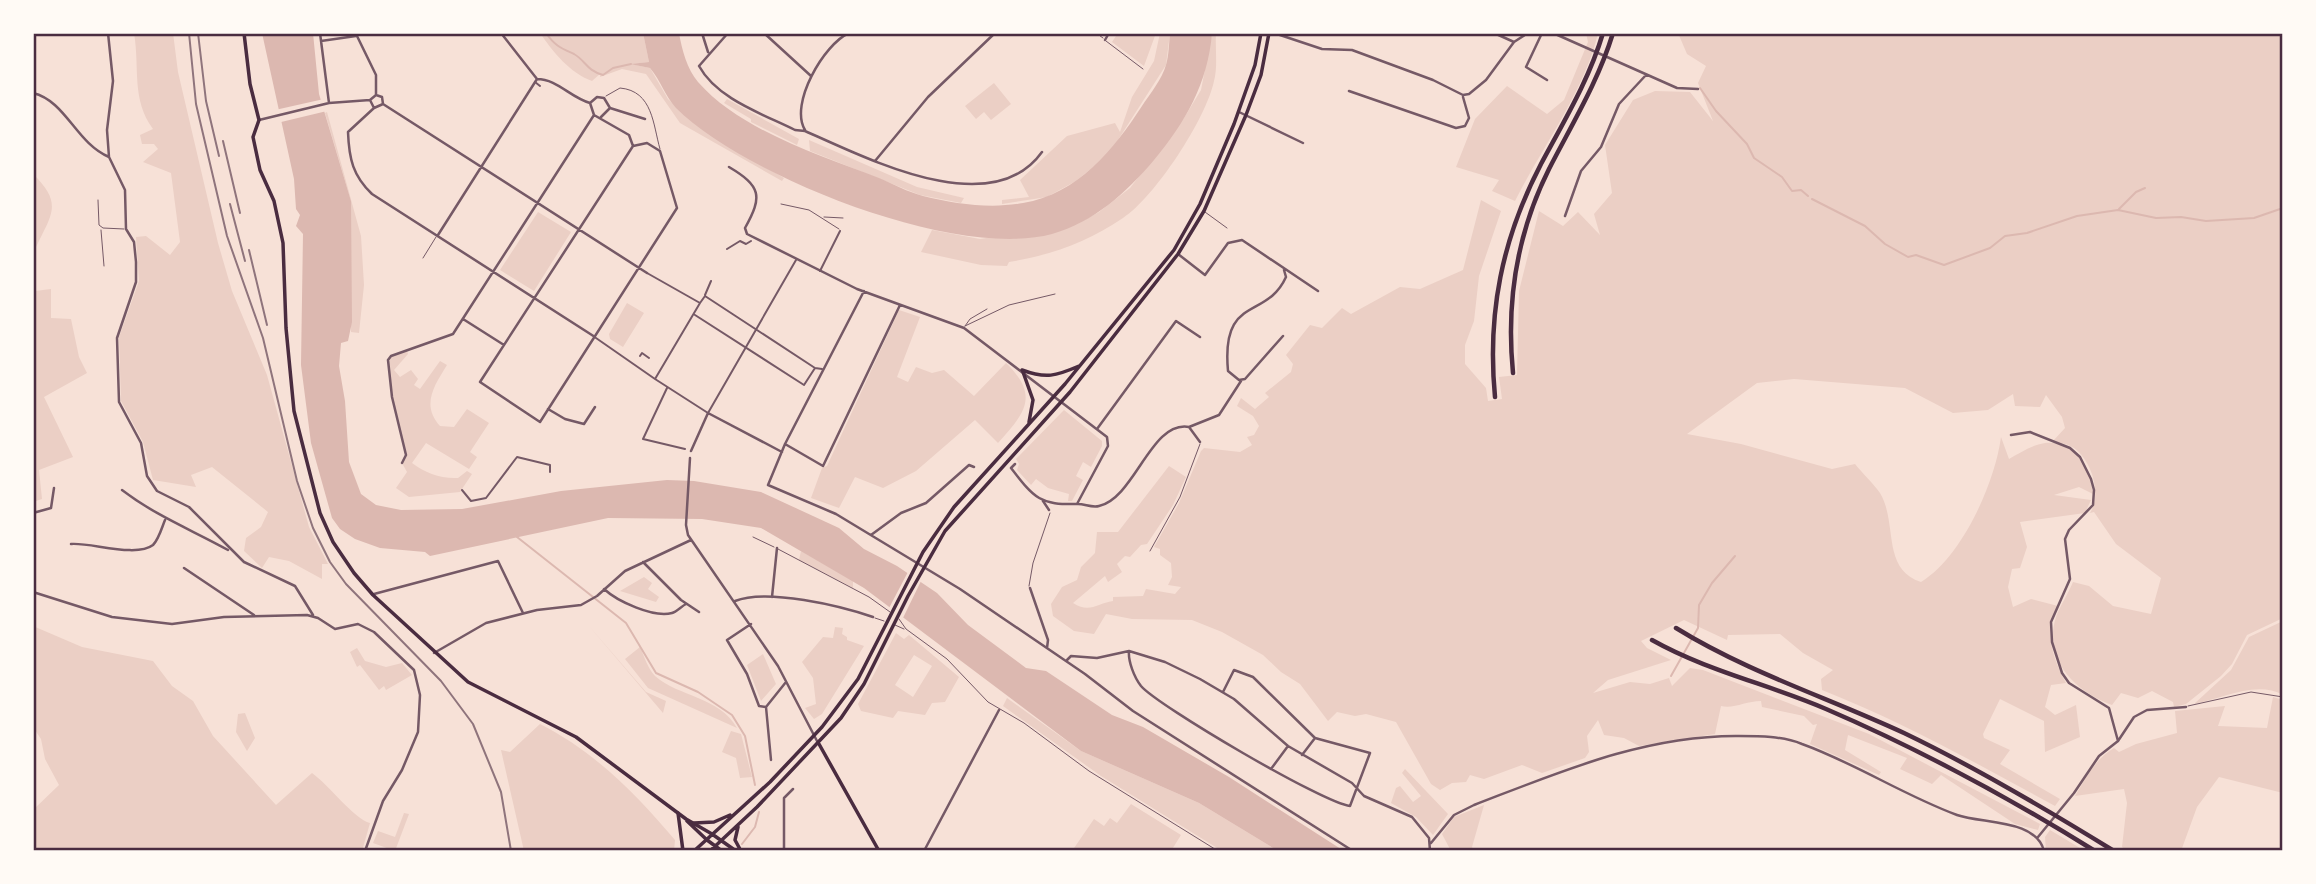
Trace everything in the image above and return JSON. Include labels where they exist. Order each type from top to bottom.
[{"type":"highway","points":[[1495,397],[1492,325],[1504,253],[1526,195],[1595,59],[1603,33]]},
{"type":"highway","points":[[1513,373],[1512,295],[1524,232],[1545,179],[1604,62],[1613,33]]},
{"type":"highway","points":[[1676,628],[1696,640],[1905,734],[2007,786],[2114,851]]},
{"type":"highway","points":[[1652,640],[1688,659],[1835,713],[2010,799],[2095,851]]},
{"type":"main road","points":[[244,33],[250,84],[259,120],[253,137],[274,201],[283,243],[292,394],[311,483],[332,542],[373,594],[435,653],[481,691],[551,722],[576,737],[686,819],[721,850]]},
{"type":"main road","points":[[694,851],[770,782],[821,728],[858,679],[923,552],[954,507],[1081,365],[1178,243],[1200,204],[1239,112],[1255,65],[1261,33]]},
{"type":"main road","points":[[710,851],[826,737],[864,684],[929,556],[960,511],[1061,401],[1178,254],[1204,211],[1246,115],[1261,75],[1271,33]]},
{"type":"main road","points":[[1023,370],[1041,377],[1054,377],[1081,365]]},
{"type":"main road","points":[[1023,370],[1032,400],[1029,422]]},
{"type":"main road","points":[[819,744],[879,851]]},
{"type":"main road","points":[[678,813],[683,851]]},
{"type":"main road","points":[[694,823],[714,822],[735,813]]},
{"type":"main road","points":[[686,819],[739,851]]},
{"type":"main road","points":[[739,825],[735,840],[739,851]]},
{"type":"street","points":[[108,33],[113,72],[107,130],[108,157]]},
{"type":"street","points":[[320,33],[327,104]]},
{"type":"street","points":[[502,33],[540,86]]},
{"type":"street","points":[[702,33],[708,52]]},
{"type":"street","points":[[729,33],[708,52],[699,66],[719,90],[794,130],[805,131],[875,162],[922,179],[982,183],[1019,176],[1042,152]]},
{"type":"street","points":[[764,33],[811,76]]},
{"type":"street","points":[[805,131],[801,123],[800,103],[811,76],[835,44],[849,33]]},
{"type":"street","points":[[875,162],[928,97],[995,33]]},
{"type":"street","points":[[1105,40],[1109,33]]},
{"type":"street","points":[[1271,33],[1322,49],[1352,50],[1433,80],[1463,95],[1469,94],[1486,80],[1514,42],[1528,33]]},
{"type":"street","points":[[1494,33],[1514,42]]},
{"type":"street","points":[[1542,33],[1526,66],[1547,80]]},
{"type":"street","points":[[1553,33],[1677,89],[1698,89]]},
{"type":"street","points":[[321,41],[358,35],[376,75],[376,95]]},
{"type":"street","points":[[1565,216],[1581,171],[1601,147],[1619,104],[1646,75]]},
{"type":"street","points":[[536,80],[546,79],[578,100],[590,103]]},
{"type":"street","points":[[438,235],[536,80]]},
{"type":"street","points":[[1349,91],[1456,128],[1465,126],[1469,118],[1463,95]]},
{"type":"street","points":[[33,93],[49,99],[75,131],[108,157],[125,190],[126,229],[134,242],[135,282],[117,338],[119,402],[141,443],[151,484],[157,491],[189,508],[244,562],[295,586],[313,615],[335,629],[365,625],[414,670],[421,713],[418,732],[402,770],[383,801],[365,851]]},
{"type":"street","points":[[259,120],[327,104],[370,100],[376,95]]},
{"type":"street","points":[[376,95],[382,97],[383,104],[537,203],[700,303]]},
{"type":"street","points":[[633,146],[629,135],[594,115],[590,110],[590,103],[597,97],[604,98],[610,108],[645,119]]},
{"type":"street","points":[[370,100],[374,108]]},
{"type":"street","points":[[383,104],[374,108],[350,129],[357,179],[372,194],[534,297],[708,413],[782,452]]},
{"type":"street","points":[[601,117],[610,108]]},
{"type":"street","points":[[1239,112],[1303,143]]},
{"type":"street","points":[[402,463],[406,455],[392,394],[388,360],[410,347],[451,336],[594,115]]},
{"type":"street","points":[[647,143],[660,151],[677,208],[540,422],[480,382],[633,146],[647,143]]},
{"type":"street","points":[[729,167],[750,181],[758,201],[745,228],[747,234],[820,272],[864,291],[965,327],[1097,429],[1109,443],[1077,504]]},
{"type":"street","points":[[820,272],[840,232]]},
{"type":"street","points":[[1178,254],[1205,275],[1227,243],[1242,240],[1318,291]]},
{"type":"street","points":[[727,249],[740,242],[746,244],[751,241]]},
{"type":"street","points":[[691,451],[708,413],[743,349],[796,259]]},
{"type":"street","points":[[1241,380],[1228,370],[1229,335],[1234,324],[1248,309],[1280,288],[1286,277],[1284,270]]},
{"type":"street","points":[[653,378],[705,296],[711,281]]},
{"type":"street","points":[[864,291],[785,444],[769,479],[770,487],[836,514],[872,535],[1047,648],[1133,711],[1353,851]]},
{"type":"street","points":[[705,296],[815,368],[823,369]]},
{"type":"street","points":[[785,444],[822,466],[901,304]]},
{"type":"street","points":[[693,315],[743,349],[804,384],[811,393]]},
{"type":"street","points":[[463,319],[504,345]]},
{"type":"street","points":[[1097,429],[1176,321],[1200,337]]},
{"type":"street","points":[[1015,464],[1011,468],[1052,506],[1077,504],[1094,507],[1108,502],[1125,487],[1162,438],[1179,426],[1189,427],[1219,415],[1241,380],[1283,336]]},
{"type":"street","points":[[640,356],[642,354],[649,358]]},
{"type":"street","points":[[804,384],[815,368]]},
{"type":"street","points":[[669,386],[643,439],[685,449]]},
{"type":"street","points":[[548,409],[565,419],[584,424],[595,407]]},
{"type":"street","points":[[1189,427],[1200,442]]},
{"type":"street","points":[[2011,435],[2027,431],[2070,448],[2080,457],[2091,479],[2094,490],[2093,505],[2069,530],[2065,538],[2070,579],[2051,622],[2052,642],[2062,673],[2069,683],[2109,708],[2118,741]]},
{"type":"street","points":[[462,490],[471,501],[486,498],[517,457],[550,465],[550,472]]},
{"type":"street","points":[[690,458],[686,525],[691,540],[751,624],[819,744]]},
{"type":"street","points":[[872,535],[901,513],[926,503],[969,465],[974,467]]},
{"type":"street","points":[[33,513],[51,508],[54,488]]},
{"type":"street","points":[[122,490],[165,520],[208,536],[232,551]]},
{"type":"street","points":[[1041,498],[1049,510]]},
{"type":"street","points":[[71,544],[128,549],[147,547],[157,540],[165,520]]},
{"type":"street","points":[[435,653],[486,623],[589,601],[618,575],[691,540]]},
{"type":"street","points":[[772,598],[777,548]]},
{"type":"street","points":[[373,594],[498,561],[523,613]]},
{"type":"street","points":[[643,562],[686,604],[699,612]]},
{"type":"street","points":[[184,568],[254,615]]},
{"type":"street","points":[[1030,588],[1048,640],[1047,648]]},
{"type":"street","points":[[604,589],[617,601],[657,612],[673,613],[686,604]]},
{"type":"street","points":[[33,592],[125,620],[172,624],[254,615],[313,615]]},
{"type":"street","points":[[735,601],[772,598],[802,600],[873,617]]},
{"type":"street","points":[[751,624],[727,640],[747,674],[759,706],[766,707]]},
{"type":"street","points":[[1066,661],[1071,656],[1097,658],[1129,651],[1178,667],[1223,692],[1287,746],[1359,789],[1369,799],[1412,817],[1431,843]]},
{"type":"street","points":[[1129,651],[1139,683],[1161,703],[1271,769],[1341,805],[1350,806],[1359,789],[1370,753]]},
{"type":"street","points":[[1223,692],[1234,670],[1253,677],[1315,738],[1374,755]]},
{"type":"street","points":[[771,760],[766,707],[786,682]]},
{"type":"street","points":[[2044,851],[2040,839],[2043,831],[2099,756],[2118,741],[2139,713],[2186,706]]},
{"type":"street","points":[[923,851],[999,710]]},
{"type":"street","points":[[1430,851],[1431,843],[1445,823],[1474,805],[1620,752],[1681,738],[1708,736],[1769,736],[1800,743],[1939,808],[1977,821],[2018,827],[2040,839]]},
{"type":"street","points":[[1302,755],[1315,738]]},
{"type":"street","points":[[1271,769],[1287,746]]},
{"type":"street","points":[[784,851],[785,798],[793,789]]},
{"type":"lane","points":[[1096,33],[1143,69]]},
{"type":"lane","points":[[604,98],[615,89],[626,88],[645,102],[652,115],[660,151]]},
{"type":"lane","points":[[98,200],[99,225],[103,228],[126,229]]},
{"type":"lane","points":[[781,204],[804,208],[822,217],[840,232]]},
{"type":"lane","points":[[1204,211],[1227,228]]},
{"type":"lane","points":[[822,217],[843,218]]},
{"type":"lane","points":[[103,228],[100,230],[104,267]]},
{"type":"lane","points":[[424,258],[438,235]]},
{"type":"lane","points":[[965,327],[1009,305],[1055,294]]},
{"type":"lane","points":[[965,327],[970,319],[987,309]]},
{"type":"lane","points":[[1150,551],[1185,485],[1200,442]]},
{"type":"lane","points":[[1030,588],[1031,571],[1049,510]]},
{"type":"lane","points":[[753,537],[869,597],[903,622],[906,629]]},
{"type":"lane","points":[[873,617],[906,629],[947,659],[999,710],[1024,723],[1100,778],[1218,851]]},
{"type":"lane","points":[[2186,706],[2239,693],[2268,692],[2283,698]]},
{"type":"shaded area","points":[[134,33],[173,33],[178,72],[218,243],[232,291],[267,375],[309,527],[328,564],[322,564],[322,579],[289,561],[269,557],[262,568],[244,551],[246,538],[261,527],[268,512],[212,467],[191,475],[196,487],[153,480],[143,442],[121,401],[119,337],[139,281],[136,237],[146,236],[170,255],[180,242],[171,173],[143,162],[158,149],[154,144],[142,144],[140,135],[153,129],[146,118],[139,95]]},
{"type":"shaded area","points":[[262,33],[313,33],[319,94],[351,201],[352,322],[348,341],[341,343],[339,366],[345,401],[349,462],[361,494],[376,505],[401,510],[462,509],[561,491],[667,480],[694,481],[761,492],[839,528],[864,549],[897,566],[937,593],[968,625],[1026,668],[1046,671],[1112,715],[1143,727],[1229,777],[1344,851],[1278,851],[1199,803],[1081,751],[864,588],[761,528],[702,519],[608,518],[430,556],[425,552],[380,548],[355,539],[340,529],[332,518],[311,443],[301,365],[303,234],[296,226],[300,215],[296,209],[294,179]]},
{"type":"shaded area","points":[[540,33],[643,33],[649,62],[631,64],[650,68],[668,99],[695,124],[784,178],[782,181],[680,123],[646,74],[622,69],[600,77],[601,73],[592,81],[569,67]]},
{"type":"shaded area","points":[[643,33],[679,33],[686,59],[698,82],[736,114],[782,140],[917,194],[960,203],[998,206],[1043,198],[1077,180],[1107,153],[1156,86],[1166,65],[1170,33],[1212,33],[1206,69],[1185,117],[1154,160],[1132,184],[1095,214],[1067,229],[1052,234],[1011,239],[963,235],[909,224],[854,207],[800,185],[751,160],[708,134],[676,108],[650,68],[630,64],[649,62]]},
{"type":"shaded area","points":[[1118,33],[1156,33],[1144,66],[1112,42]]},
{"type":"shaded area","points":[[1160,33],[1170,33],[1166,65],[1109,154],[1076,181],[1047,197],[1002,204],[1002,200],[1029,197],[1020,180],[1067,136],[1115,123],[1120,132],[1132,97],[1154,61]]},
{"type":"shaded area","points":[[1212,33],[1216,33],[1215,75],[1201,115],[1164,175],[1136,208],[1123,218],[1083,241],[1040,256],[1009,262],[1007,266],[981,265],[921,252],[932,230],[980,239],[1077,224],[1099,212],[1130,188],[1184,118],[1201,90]]},
{"type":"shaded area","points":[[1586,33],[1598,33],[1583,76],[1515,201],[1492,191],[1499,180],[1456,167],[1475,119],[1507,86],[1547,114],[1564,100],[1588,42]]},
{"type":"shaded area","points":[[1678,33],[2283,33],[2283,618],[2247,635],[2232,664],[2186,704],[2174,707],[2173,702],[2152,691],[2138,698],[2121,693],[2112,705],[2086,692],[2065,672],[2054,647],[2056,617],[2073,582],[2089,586],[2113,606],[2151,614],[2161,578],[2116,544],[2094,512],[2090,513],[2095,488],[2090,469],[2074,448],[2053,441],[2065,428],[2062,417],[2046,395],[2040,407],[2015,406],[2013,394],[1988,410],[1953,413],[1905,388],[1794,379],[1757,383],[1687,434],[1741,444],[1832,469],[1855,464],[1880,493],[1900,567],[1908,576],[1921,582],[1950,555],[1963,537],[1992,476],[2001,437],[2009,459],[2031,447],[2055,443],[2072,451],[2085,466],[2093,494],[2079,487],[2054,495],[2091,500],[2085,513],[2020,522],[2027,547],[2020,568],[2012,569],[2008,587],[2013,607],[2031,599],[2058,606],[2051,625],[2052,645],[2066,683],[2051,685],[2045,707],[2055,715],[2076,705],[2080,737],[2045,752],[2044,721],[2000,699],[1983,734],[1984,738],[2010,750],[2000,764],[2060,799],[2055,806],[1911,730],[1822,690],[1821,679],[1833,670],[1803,653],[1780,634],[1728,635],[1727,640],[1684,620],[1641,641],[1647,648],[1671,660],[1608,680],[1593,693],[1630,682],[1650,684],[1669,678],[1672,686],[1690,668],[1703,670],[1869,734],[2040,824],[2038,830],[2015,824],[1941,775],[1932,784],[1900,769],[1907,758],[1848,735],[1845,750],[1881,772],[1879,775],[1810,744],[1817,724],[1813,725],[1804,716],[1762,707],[1761,701],[1721,706],[1715,734],[1639,746],[1624,738],[1604,735],[1598,720],[1587,736],[1589,752],[1585,758],[1542,773],[1522,765],[1484,779],[1470,775],[1466,782],[1452,783],[1440,790],[1431,784],[1396,722],[1366,714],[1355,716],[1337,712],[1328,721],[1300,684],[1281,672],[1263,655],[1222,632],[1192,620],[1132,619],[1106,614],[1094,634],[1074,631],[1053,616],[1051,604],[1062,587],[1077,580],[1081,567],[1095,553],[1097,532],[1118,532],[1169,466],[1186,477],[1173,505],[1147,544],[1141,545],[1130,557],[1125,556],[1117,564],[1122,572],[1108,582],[1105,576],[1073,603],[1084,608],[1093,607],[1113,601],[1113,597],[1143,596],[1146,589],[1175,594],[1181,587],[1168,585],[1172,577],[1171,563],[1160,555],[1160,549],[1154,547],[1179,503],[1201,451],[1204,448],[1240,452],[1252,445],[1247,437],[1254,435],[1259,426],[1253,416],[1237,406],[1241,398],[1255,409],[1269,397],[1265,393],[1291,372],[1293,364],[1286,355],[1310,325],[1322,328],[1342,308],[1351,314],[1400,287],[1420,289],[1463,270],[1481,200],[1501,211],[1479,276],[1474,321],[1465,345],[1465,364],[1486,388],[1488,401],[1502,399],[1499,377],[1517,375],[1519,291],[1539,211],[1563,226],[1578,212],[1600,235],[1594,214],[1612,193],[1605,145],[1633,100],[1655,91],[1690,92],[1713,121],[1698,83],[1706,66],[1687,54]]},
{"type":"shaded area","points":[[994,83],[1011,104],[991,120],[984,112],[976,119],[965,106]]},
{"type":"shaded area","points":[[727,99],[799,139],[797,145],[751,122],[751,119],[724,103]]},
{"type":"shaded area","points":[[327,112],[361,236],[364,285],[359,333],[351,332],[351,201],[325,113]]},
{"type":"shaded area","points":[[809,140],[917,187],[964,198],[961,203],[920,195],[810,151]]},
{"type":"shaded area","points":[[33,174],[43,185],[52,203],[49,220],[33,254]]},
{"type":"shaded area","points":[[538,212],[571,232],[534,291],[500,270]]},
{"type":"shaded area","points":[[51,289],[51,318],[71,319],[79,357],[87,373],[44,397],[73,457],[39,470],[42,499],[33,502],[35,291]]},
{"type":"shaded area","points":[[627,303],[644,313],[623,347],[610,339],[609,334]]},
{"type":"shaded area","points":[[899,310],[920,317],[897,377],[908,382],[916,367],[932,373],[944,370],[974,396],[1006,363],[1017,375],[1026,395],[1021,413],[998,443],[975,420],[916,471],[883,488],[855,477],[839,508],[811,498],[822,468],[827,466]]},
{"type":"shaded area","points":[[407,351],[408,354],[394,370],[400,377],[411,370],[418,379],[414,385],[420,389],[440,361],[447,365],[434,388],[430,403],[434,418],[440,426],[454,427],[467,409],[489,423],[470,452],[477,457],[469,469],[426,443],[412,463],[439,476],[458,478],[467,471],[472,474],[460,492],[409,497],[396,488],[407,472],[402,463],[406,455],[392,397],[388,360],[391,356]]},
{"type":"shaded area","points":[[1064,410],[1102,441],[1091,467],[1083,462],[1076,476],[1083,480],[1072,501],[1068,501],[1069,494],[1048,488],[1036,479],[1031,485],[1017,470],[1019,464],[1016,459]]},
{"type":"shaded area","points":[[801,551],[853,581],[853,588],[799,560]]},
{"type":"shaded area","points":[[644,577],[652,583],[648,589],[659,597],[656,602],[620,591]]},
{"type":"shaded area","points":[[2283,621],[2283,695],[2262,689],[2250,690],[2194,704],[2231,670],[2249,637]]},
{"type":"shaded area","points":[[33,626],[82,647],[153,661],[172,686],[193,701],[213,736],[276,805],[312,773],[357,815],[370,823],[362,851],[33,851],[33,810],[59,785],[45,759],[41,739],[33,727]]},
{"type":"shaded area","points":[[589,626],[646,692],[666,701],[663,713]]},
{"type":"shaded area","points":[[835,627],[843,628],[842,634],[847,640],[864,646],[822,714],[814,719],[805,708],[816,704],[813,678],[802,662],[823,637],[833,638]]},
{"type":"shaded area","points":[[896,633],[904,639],[909,635],[959,677],[945,702],[932,703],[925,715],[898,711],[893,718],[861,711],[858,704]],"holes":[[[914,655],[932,666],[913,697],[895,685]]]},
{"type":"shaded area","points":[[640,647],[655,676],[676,689],[710,703],[730,718],[737,728],[648,688],[625,659]]},
{"type":"shaded area","points":[[357,648],[365,661],[386,667],[402,663],[412,675],[386,690],[384,686],[379,690],[360,665],[357,667],[350,652]]},
{"type":"shaded area","points":[[763,654],[776,684],[761,701],[747,665]]},
{"type":"shaded area","points":[[2273,697],[2283,700],[2283,793],[2219,777],[2197,807],[2181,851],[2127,851],[2122,847],[2127,803],[2124,789],[2075,796],[2096,763],[2107,752],[2114,748],[2119,752],[2136,744],[2177,733],[2175,711],[2225,706],[2218,726],[2267,728]]},
{"type":"shaded area","points":[[1007,698],[1081,751],[1199,803],[1278,851],[1222,851],[1101,776],[1003,706]]},
{"type":"shaded area","points":[[245,713],[255,738],[247,751],[236,732],[238,714]]},
{"type":"shaded area","points":[[540,724],[579,747],[614,775],[675,840],[674,851],[524,851],[501,750],[510,752]]},
{"type":"shaded area","points":[[731,731],[741,734],[752,777],[740,778],[736,758],[722,752]]},
{"type":"shaded area","points":[[1405,769],[1448,814],[1433,835],[1416,817],[1391,803],[1396,788],[1400,786],[1413,802],[1421,796],[1402,773]]},
{"type":"shaded area","points":[[1131,804],[1181,835],[1171,851],[1072,851],[1094,819],[1104,826],[1110,818],[1117,823]]},
{"type":"shaded area","points":[[1484,805],[1472,847],[1474,851],[1451,851],[1442,834],[1454,817]]},
{"type":"shaded area","points":[[404,813],[409,814],[395,851],[373,843],[378,831],[395,837]]},
{"type":"shaded area","points":[[2050,830],[2085,851],[2046,851],[2045,837]]},
{"type":"pier","points":[[324,99],[327,111],[277,123],[275,110]]},
{"type":"pier","points":[[909,570],[922,579],[902,620],[888,610]]},
{"type":"waterway","points":[[546,33],[555,44],[574,54],[597,73],[603,75],[613,68],[631,64]]},
{"type":"waterway","points":[[1700,88],[1716,111],[1747,144],[1754,158],[1782,177],[1792,191],[1801,190],[1808,196]]},
{"type":"waterway","points":[[2119,209],[2136,192],[2145,188]]},
{"type":"waterway","points":[[1812,199],[1865,226],[1885,244],[1908,257],[1916,255],[1944,265],[1990,248],[2005,236],[2027,233],[2077,216],[2118,210],[2156,218],[2181,217],[2206,221],[2254,218],[2283,208]]},
{"type":"waterway","points":[[517,537],[626,623],[656,673],[698,692],[732,715],[745,736],[755,785]]},
{"type":"waterway","points":[[1671,676],[1698,628],[1699,605],[1712,583],[1735,556]]},
{"type":"waterway","points":[[742,844],[755,827],[759,812]]},
{"type":"railway","points":[[189,33],[196,104],[227,236],[263,338],[297,481],[313,528],[330,562],[346,584],[441,681],[473,724],[501,792],[511,851]]},
{"type":"railway","points":[[198,33],[206,101],[219,156]]},
{"type":"railway","points":[[223,141],[240,213]]},
{"type":"railway","points":[[230,204],[245,261]]},
{"type":"railway","points":[[249,250],[267,325]]}]
